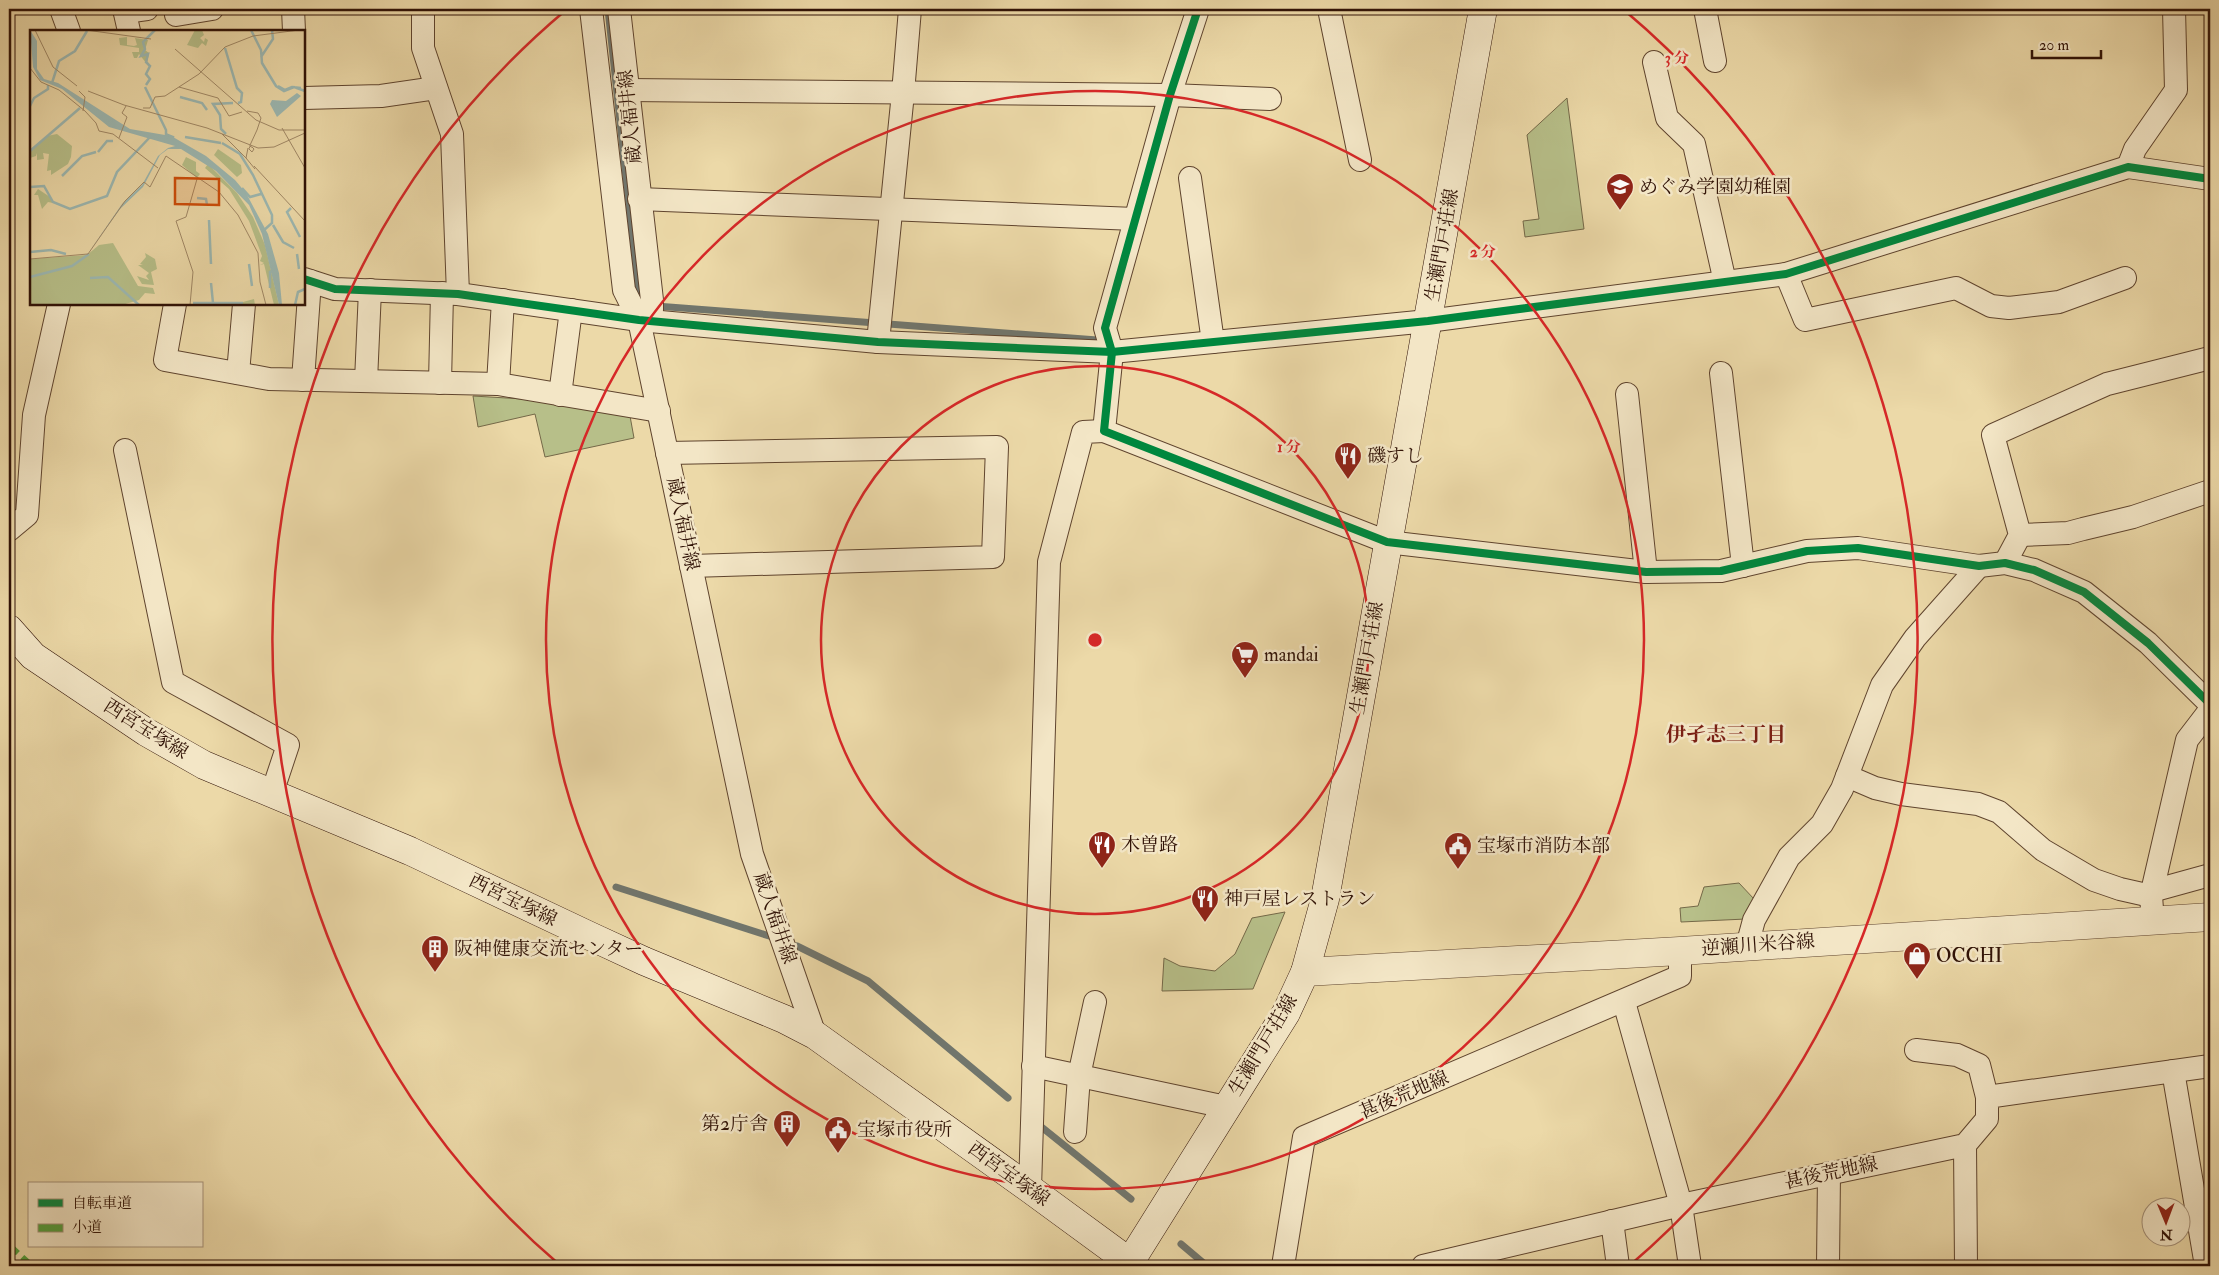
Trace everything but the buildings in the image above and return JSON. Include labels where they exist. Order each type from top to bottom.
[{"type":"main road","name":"生瀬門戸荘線","points":[[1131,1265],[1226,1107],[1286,1012],[1305,972],[1325,899],[1483,9]]},
{"type":"main road","name":"西宮宝塚線","points":[[9,629],[33,656],[146,732],[204,765],[410,851],[605,944],[784,1019],[815,1035],[1030,1189],[1131,1265]]},
{"type":"main road","name":"逆瀬川米谷線","points":[[1305,972],[1747,946],[2152,902],[2210,916]]},
{"type":"street","points":[[61,9],[70,30]]},
{"type":"street","points":[[126,17],[146,9]]},
{"type":"street","points":[[176,18],[212,9]]},
{"type":"street","points":[[293,9],[294,30]]},
{"type":"street","points":[[423,9],[423,48],[452,134],[450,293],[440,383]]},
{"type":"street","points":[[591,9],[624,290],[648,310]]},
{"type":"street","name":"蔵人福井線","points":[[619,9],[658,411],[752,854],[815,1035]]},
{"type":"street","points":[[878,342],[910,9]]},
{"type":"street","points":[[1104,431],[1112,352],[1105,328],[1170,95],[1198,9]]},
{"type":"street","points":[[1329,9],[1360,160]]},
{"type":"street","points":[[1705,9],[1715,61]]},
{"type":"street","points":[[2128,167],[2135,149],[2176,90],[2174,9]]},
{"type":"street","points":[[1654,62],[1667,118],[1694,144],[1725,282]]},
{"type":"street","points":[[305,98],[381,96],[436,88]]},
{"type":"street","points":[[626,90],[1170,95],[1270,99]]},
{"type":"street","points":[[303,380],[307,280],[335,289],[450,293],[571,310],[648,310],[878,342],[1112,352],[1428,321],[1786,274],[2128,167],[2210,179]]},
{"type":"street","points":[[1190,178],[1213,342]]},
{"type":"street","points":[[639,200],[1135,219]]},
{"type":"street","points":[[1786,274],[1805,320],[1956,288],[1991,306],[2009,308],[2059,302],[2124,278]]},
{"type":"street","points":[[366,381],[370,290]]},
{"type":"street","points":[[498,384],[503,300]]},
{"type":"street","points":[[9,530],[27,515],[34,415],[59,305]]},
{"type":"street","points":[[175,305],[165,360],[269,379],[498,384],[658,411]]},
{"type":"street","points":[[238,373],[244,305]]},
{"type":"street","points":[[560,395],[571,310]]},
{"type":"street","points":[[2005,563],[2020,535],[1993,434],[2107,384],[2210,358]]},
{"type":"street","points":[[1721,373],[1743,566]]},
{"type":"street","points":[[1627,394],[1646,572]]},
{"type":"street","points":[[1030,1189],[1049,562],[1083,432],[1104,431],[1387,542],[1646,572],[1721,571],[1807,551],[1858,548],[1979,566],[2005,563],[2034,570],[2084,592],[2148,643],[2210,704]]},
{"type":"street","points":[[667,453],[997,447],[993,557],[691,566]]},
{"type":"street","points":[[125,450],[173,682],[288,745],[272,793]]},
{"type":"street","points":[[2020,535],[2068,532],[2083,529],[2133,517],[2210,491]]},
{"type":"street","points":[[1747,946],[1754,920],[1789,857],[1822,824],[1842,790],[1882,685],[1915,638],[1979,566]]},
{"type":"street","points":[[2152,902],[2187,740],[2210,710]]},
{"type":"street","points":[[1847,776],[1876,788],[1901,794],[1978,804],[1999,812],[2043,850],[2094,880],[2152,902],[2210,875]]},
{"type":"street","points":[[1680,951],[1680,976],[1624,1002],[1681,1205],[1690,1266]]},
{"type":"street","points":[[1075,1132],[1079,1076],[1095,1002]]},
{"type":"street","name":"甚後荒地線","points":[[1283,1266],[1304,1137],[1624,1002]]},
{"type":"street","points":[[1916,1050],[1957,1055],[1979,1065],[1987,1097],[1987,1119],[1965,1144],[1966,1266]]},
{"type":"street","points":[[1033,1066],[1226,1107]]},
{"type":"street","points":[[1987,1097],[2210,1066]]},
{"type":"street","points":[[2173,1071],[2206,1266]]},
{"type":"street","name":"甚後荒地線","points":[[1423,1266],[1681,1205],[1965,1144]]},
{"type":"street","points":[[1828,1266],[1830,1173]]},
{"type":"street","points":[[1612,1221],[1618,1266]]},
{"type":"green space","points":[[1567,98],[1584,229],[1525,237],[1523,221],[1539,219],[1527,135]]},
{"type":"green space","points":[[473,396],[523,399],[630,416],[634,438],[545,457],[535,414],[478,427]]},
{"type":"green space","points":[[1739,883],[1754,899],[1746,919],[1681,922],[1680,908],[1698,906],[1704,887]]},
{"type":"green space","points":[[1285,912],[1253,989],[1162,991],[1164,958],[1180,966],[1215,971],[1235,954],[1252,918]]},
{"type":"waterway","points":[[608,9],[639,299]]},
{"type":"waterway","points":[[656,306],[1097,340]]},
{"type":"waterway","points":[[616,887],[769,936]]},
{"type":"waterway","points":[[797,946],[868,981],[1008,1098]]},
{"type":"waterway","points":[[1039,1125],[1131,1199]]},
{"type":"waterway","points":[[1181,1244],[1207,1266]]},
{"type":"marked path","points":[[9,1245],[32,1266]]},
{"type":"cycle path","points":[[1198,9],[1170,95],[1105,328],[1112,352],[1104,431],[1387,542],[1646,572],[1721,571],[1807,551],[1858,548],[1979,566],[2005,563],[2034,570],[2084,592],[2148,643],[2210,704]]},
{"type":"cycle path","points":[[305,279],[335,289],[458,294],[639,320],[878,342],[1112,352],[1428,321],[1786,274],[2128,167],[2210,179]]},
{"type":"place","name":"めぐみ学園幼稚園","points":[[1620,211]]},
{"type":"place","name":"磯すし","points":[[1348,480]]},
{"type":"place","name":"mandai","points":[[1245,679]]},
{"type":"place","name":"木曽路","points":[[1102,869]]},
{"type":"place","name":"宝塚市消防本部","points":[[1458,870]]},
{"type":"place","name":"神戸屋レストラン","points":[[1205,923]]},
{"type":"place","name":"阪神健康交流センター","points":[[435,973]]},
{"type":"place","name":"OCCHI","points":[[1917,980]]},
{"type":"place","name":"第2庁舎","points":[[787,1148]]},
{"type":"place","name":"宝塚市役所","points":[[838,1154]]},
{"type":"district","name":"伊孑志三丁目","points":[[1726,734]]}]
